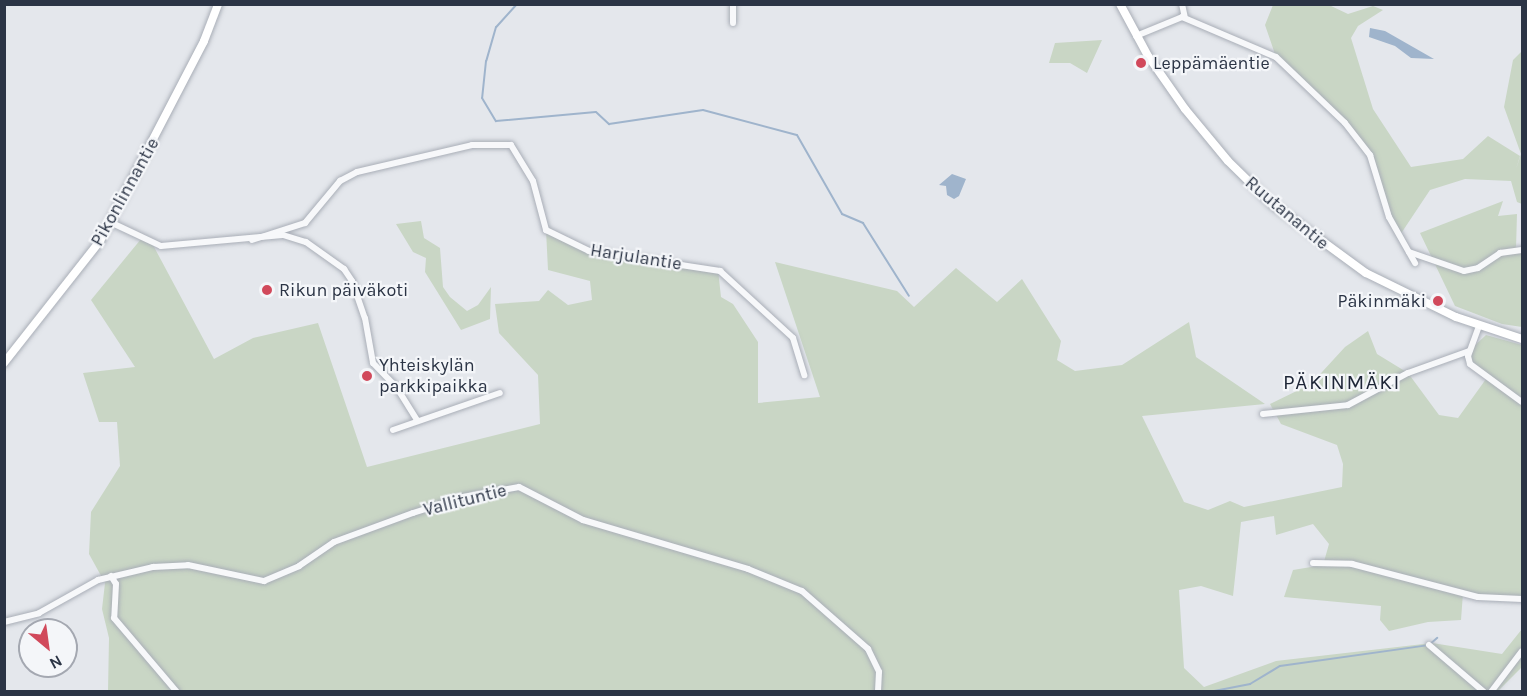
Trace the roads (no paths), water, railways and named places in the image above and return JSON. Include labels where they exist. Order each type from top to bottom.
[{"type":"street","name":"Pikonlinnantie","points":[[4,363],[82,265],[111,222],[204,42],[218,4]]},
{"type":"street","points":[[732,4],[734,23]]},
{"type":"street","name":"Ruutanantie","points":[[1120,4],[1137,36],[1208,138],[1274,205],[1366,273],[1479,326],[1522,339]]},
{"type":"street","points":[[1182,4],[1185,18]]},
{"type":"street","points":[[1137,36],[1185,18],[1276,57],[1345,123],[1370,155],[1389,217],[1415,263]]},
{"type":"street","name":"Harjulantie","points":[[252,240],[305,223],[340,181],[357,172],[472,145],[511,145],[533,180],[546,230],[589,251],[720,271],[793,338],[804,375]]},
{"type":"street","name":"Harjulantie","points":[[111,222],[161,246],[230,238],[252,240],[294,236],[344,269],[361,304],[373,363],[397,388],[417,420]]},
{"type":"street","points":[[1409,252],[1464,271],[1478,268],[1500,253],[1522,250]]},
{"type":"street","points":[[1479,326],[1469,351],[1470,364],[1522,402]]},
{"type":"street","points":[[1263,414],[1348,405],[1408,373],[1469,351]]},
{"type":"street","points":[[393,430],[417,420],[448,413],[463,404],[500,393]]},
{"type":"street","name":"Vallituntie","points":[[4,622],[39,613],[111,576],[188,566],[264,581],[299,566],[334,542],[413,513],[474,494],[519,487],[583,520],[769,576],[802,591],[868,649],[879,672],[878,692]]},
{"type":"street","points":[[1313,563],[1352,564],[1478,597],[1522,599]]},
{"type":"street","points":[[111,576],[117,590],[114,618],[177,692]]},
{"type":"street","points":[[1429,645],[1484,692]]},
{"type":"street","points":[[1491,692],[1522,651]]},
{"type":"water","points":[[1370,28],[1385,31],[1434,59],[1411,58],[1395,46],[1369,37]]},
{"type":"water","points":[[952,174],[966,179],[959,196],[954,199],[947,195],[946,186],[939,185]]},
{"type":"waterway","points":[[517,4],[496,27],[486,61],[482,98],[496,121],[596,112],[609,124],[703,110],[797,135],[842,214],[863,223],[909,296]]},
{"type":"waterway","points":[[1209,692],[1250,684],[1280,666],[1429,645],[1437,638]]},
{"type":"place","name":"Leppämäentie","points":[[1141,63]]},
{"type":"place","name":"Rikun päiväkoti","points":[[267,290]]},
{"type":"place","name":"Päkinmäki","points":[[1438,301]]},
{"type":"place","name":"Yhteiskylän parkkipaikka","points":[[367,376]]},
{"type":"district","name":"PÄKINMÄKI","points":[[1342,382]]}]
